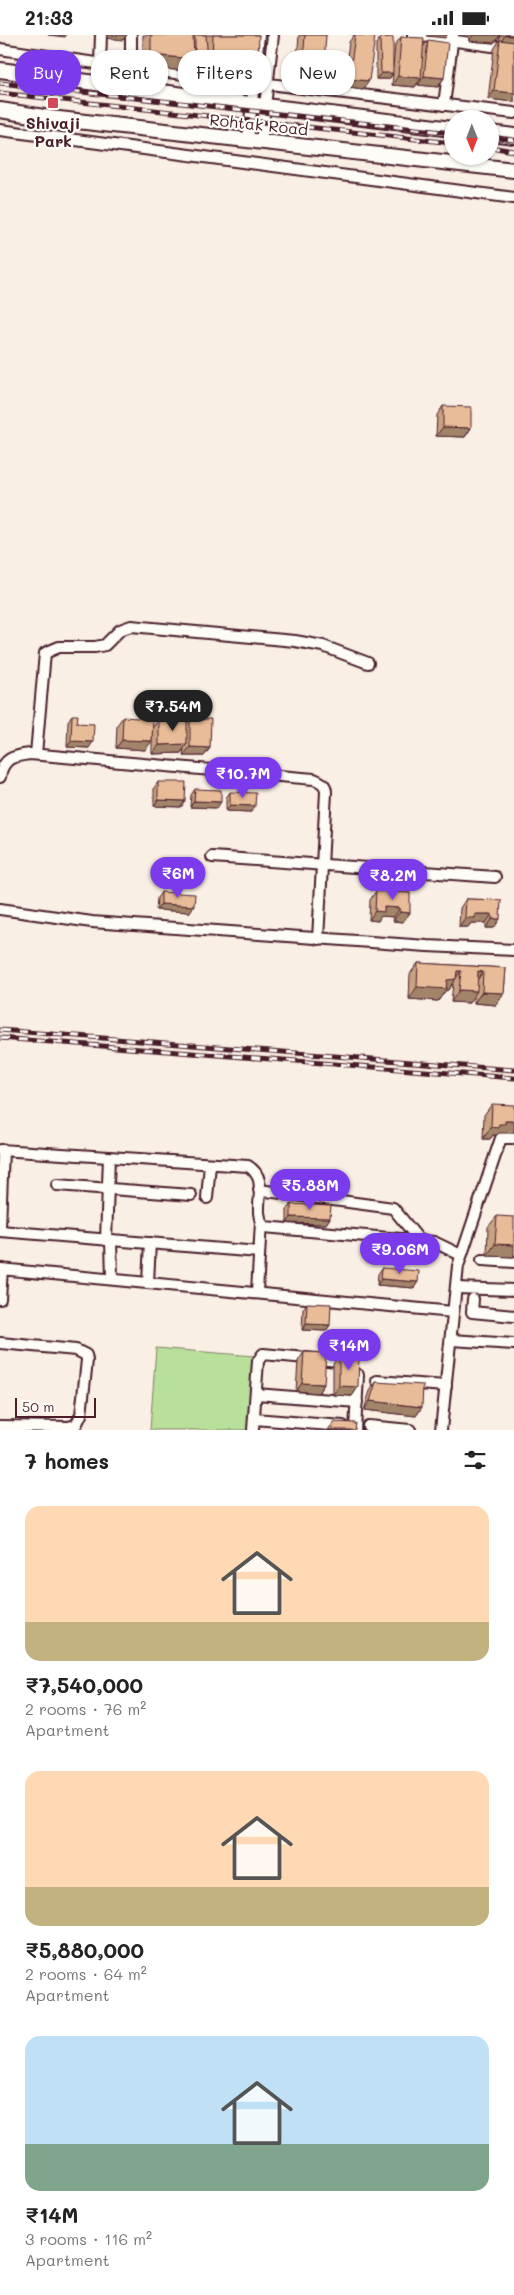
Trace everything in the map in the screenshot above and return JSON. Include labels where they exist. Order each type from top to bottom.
[{"type":"main road","name":"Rohtak Road","points":[[0,70],[444,128]]},
{"type":"main road","name":"Rohtak Road","points":[[0,110],[50,118],[514,170]]},
{"type":"main road","points":[[499,134],[514,136]]},
{"type":"street","points":[[100,50],[101,35]]},
{"type":"street","points":[[131,35],[131,50]]},
{"type":"street","points":[[257,50],[259,35]]},
{"type":"street","points":[[271,55],[273,35]]},
{"type":"street","points":[[413,35],[453,38],[514,49]]},
{"type":"street","points":[[444,105],[453,38]]},
{"type":"street","points":[[0,49],[91,63]]},
{"type":"street","points":[[271,85],[514,113]]},
{"type":"street","points":[[254,141],[258,105],[256,95]]},
{"type":"street","points":[[258,105],[263,95]]},
{"type":"street","points":[[0,130],[514,197]]},
{"type":"street","points":[[36,754],[45,653],[59,647],[95,647],[105,645],[120,630],[131,627],[295,641],[323,646],[368,663]]},
{"type":"street","points":[[0,777],[4,763],[9,759],[19,755],[36,754],[314,779],[326,787],[318,939]]},
{"type":"street","points":[[212,857],[495,877]]},
{"type":"street","points":[[0,909],[92,922],[427,947],[514,950]]},
{"type":"street","points":[[441,1430],[461,1255],[501,1138],[514,1138]]},
{"type":"street","points":[[257,1292],[261,1222],[258,1174],[248,1166],[1,1150],[0,1229],[259,1252]]},
{"type":"street","points":[[109,1157],[107,1189],[108,1240],[112,1279]]},
{"type":"street","points":[[207,1198],[210,1164]]},
{"type":"street","points":[[57,1185],[191,1195]]},
{"type":"street","points":[[259,1190],[392,1208],[419,1241]]},
{"type":"street","points":[[261,1222],[264,1227],[271,1229],[441,1244],[461,1255]]},
{"type":"street","points":[[148,1282],[150,1243]]},
{"type":"street","points":[[482,1260],[514,1262]]},
{"type":"street","points":[[0,1299],[1,1269],[453,1312]]},
{"type":"street","points":[[456,1288],[514,1290]]},
{"type":"street","points":[[473,1299],[472,1312],[514,1316]]},
{"type":"street","points":[[450,1340],[514,1344]]},
{"type":"street","points":[[0,1343],[76,1350],[86,1355],[87,1360],[81,1415],[76,1425],[68,1427],[0,1426]]},
{"type":"street","points":[[267,1354],[353,1362],[359,1370],[355,1429],[254,1425],[256,1395],[258,1361],[260,1357],[267,1354]]},
{"type":"street","points":[[377,1381],[446,1386]]},
{"type":"street","points":[[256,1395],[357,1402]]},
{"type":"street","points":[[373,1428],[410,1430]]},
{"type":"green space","points":[[156,1348],[254,1356],[248,1430],[150,1430]]},
{"type":"building","points":[[151,35],[193,35],[194,50],[178,50],[178,58],[168,57],[168,50],[151,50]]},
{"type":"building","points":[[195,35],[206,35],[207,50],[195,50]]},
{"type":"building","points":[[213,35],[259,35],[258,50],[212,50]]},
{"type":"building","points":[[305,35],[326,35],[325,50],[304,50]]},
{"type":"building","points":[[355,35],[375,36],[369,81],[355,80],[355,50],[353,50]]},
{"type":"building","points":[[393,37],[393,73],[381,73],[380,38]]},
{"type":"building","points":[[401,37],[424,38],[421,78],[398,76]]},
{"type":"building","points":[[428,40],[448,43],[444,78],[424,76]]},
{"type":"building","points":[[500,40],[514,42],[514,93],[494,91]]},
{"type":"building","points":[[443,406],[471,407],[471,428],[443,427]]},
{"type":"building","points":[[72,715],[78,715],[77,723],[94,724],[93,742],[71,741]]},
{"type":"building","points":[[123,717],[153,719],[152,741],[122,740]]},
{"type":"building","points":[[159,719],[187,719],[187,744],[159,745]]},
{"type":"building","points":[[190,719],[211,719],[210,748],[190,747]]},
{"type":"building","points":[[158,782],[186,782],[185,801],[158,800]]},
{"type":"building","points":[[195,789],[221,790],[221,802],[194,801]]},
{"type":"building","points":[[230,792],[256,793],[255,806],[230,805]]},
{"type":"building","points":[[376,891],[410,893],[410,913],[400,912],[400,908],[384,907],[384,912],[375,911]]},
{"type":"building","points":[[161,892],[195,894],[194,906],[161,904]]},
{"type":"building","points":[[466,899],[501,900],[500,919],[492,919],[492,914],[475,914],[475,918],[465,918]]},
{"type":"building","points":[[418,963],[506,968],[504,993],[482,992],[483,972],[478,971],[477,991],[459,990],[461,971],[457,971],[456,979],[447,980],[446,989],[417,987]]},
{"type":"building","points":[[492,1104],[514,1105],[514,1121],[505,1121],[505,1124],[499,1124],[498,1128],[491,1127]]},
{"type":"building","points":[[291,1204],[331,1206],[330,1218],[291,1217]]},
{"type":"building","points":[[497,1216],[514,1217],[514,1245],[495,1244]]},
{"type":"building","points":[[382,1268],[419,1271],[418,1282],[381,1279]]},
{"type":"building","points":[[307,1303],[331,1304],[330,1325],[306,1324]]},
{"type":"building","points":[[304,1352],[326,1353],[324,1384],[302,1383]]},
{"type":"building","points":[[339,1355],[359,1356],[358,1387],[339,1386]]},
{"type":"building","points":[[376,1382],[423,1385],[422,1407],[370,1401]]},
{"type":"building","points":[[334,1422],[356,1423],[355,1430],[333,1430]]},
{"type":"railway","points":[[0,83],[444,132]]},
{"type":"railway","points":[[0,93],[444,142]]},
{"type":"railway","points":[[499,138],[514,140]]},
{"type":"railway","points":[[499,148],[514,151]]},
{"type":"railway","points":[[0,1030],[514,1070]]},
{"type":"railway","points":[[0,1038],[514,1078]]},
{"type":"place","name":"Shivaji Park","points":[[53,103]]}]
